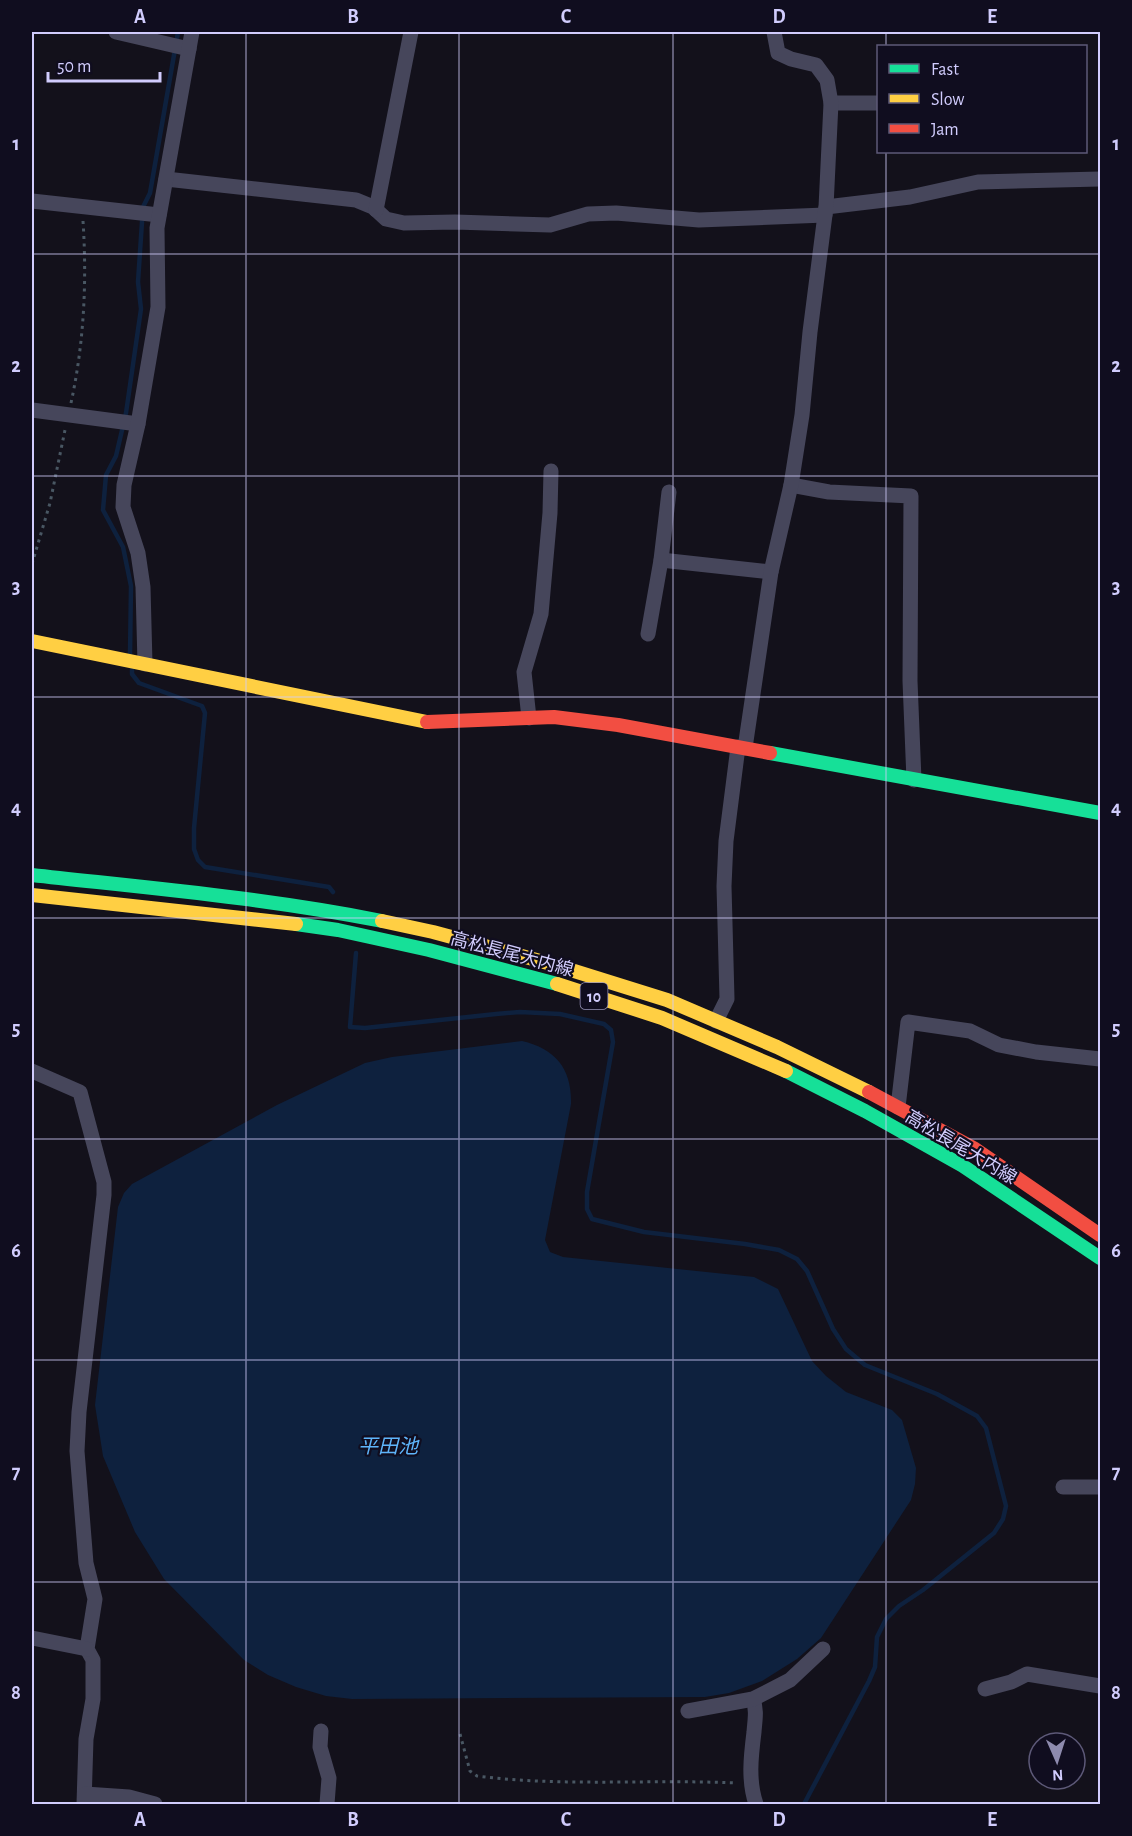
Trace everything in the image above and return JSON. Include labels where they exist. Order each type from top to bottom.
[{"type":"main road","points":[[32,641],[422,722],[554,717],[618,725],[1101,813]]},
{"type":"main road","name":"高松長尾大内線","points":[[32,875],[245,899],[340,913],[434,932],[555,964],[666,1000],[777,1047],[898,1107],[975,1149],[1101,1235]]},
{"type":"main road","name":"高松長尾大内線","points":[[32,894],[338,930],[429,950],[551,982],[662,1018],[769,1063],[875,1117],[963,1166],[1101,1258]]},
{"type":"street","points":[[116,32],[189,49]]},
{"type":"street","points":[[145,664],[143,587],[138,553],[123,507],[124,485],[138,424],[158,307],[157,228],[192,32]]},
{"type":"street","points":[[376,210],[411,32]]},
{"type":"street","points":[[716,1021],[728,999],[724,886],[726,841],[771,572],[791,485],[802,415],[826,211],[831,103],[827,80],[816,65],[791,59],[778,53],[774,32]]},
{"type":"street","points":[[831,103],[877,103]]},
{"type":"street","points":[[166,179],[356,200],[376,210],[386,219],[404,223],[550,225],[588,214],[699,220],[826,211],[910,197],[978,182],[1101,179]]},
{"type":"street","points":[[32,201],[159,215]]},
{"type":"street","points":[[32,410],[138,424]]},
{"type":"street","points":[[529,718],[524,672],[541,614],[550,513],[551,471]]},
{"type":"street","points":[[791,485],[829,492],[911,496],[910,681],[914,780]]},
{"type":"street","points":[[648,634],[661,560],[669,492]]},
{"type":"street","points":[[661,560],[771,572]]},
{"type":"street","points":[[898,1107],[908,1022],[970,1031],[999,1045],[1036,1052],[1101,1059]]},
{"type":"street","points":[[32,1071],[80,1092],[104,1182],[76,1451],[86,1563],[95,1599],[87,1649],[93,1660],[93,1699],[86,1739],[84,1799],[129,1797],[155,1804]]},
{"type":"street","points":[[1063,1487],[1101,1487]]},
{"type":"street","points":[[32,1638],[87,1649]]},
{"type":"street","points":[[688,1711],[753,1699],[790,1680],[823,1649]]},
{"type":"street","points":[[985,1689],[1011,1682],[1027,1674],[1101,1686]]},
{"type":"street","points":[[753,1699],[757,1711],[750,1784],[756,1804]]},
{"type":"street","points":[[321,1731],[320,1747],[329,1778],[327,1804]]},
{"type":"path","points":[[70,407],[80,359],[86,264],[83,217]]},
{"type":"path","points":[[32,564],[50,503],[66,429]]},
{"type":"path","points":[[460,1734],[470,1771],[477,1776],[609,1783],[679,1780],[750,1784]]},
{"type":"water","name":"平田池","points":[[522,1041],[544,1049],[560,1062],[569,1081],[571,1092],[571,1104],[545,1240],[550,1252],[563,1257],[754,1277],[778,1289],[812,1361],[826,1376],[846,1392],[892,1410],[902,1420],[916,1468],[911,1500],[821,1638],[797,1659],[762,1681],[729,1693],[705,1697],[352,1699],[326,1696],[296,1687],[268,1675],[244,1660],[164,1579],[135,1532],[103,1456],[95,1405],[118,1207],[124,1193],[132,1184],[277,1105],[365,1063],[392,1057]]},
{"type":"waterway","points":[[130,655],[131,586],[123,547],[103,510],[106,475],[116,456],[126,413],[141,309],[138,282],[143,207],[150,193],[178,32]]},
{"type":"waterway","points":[[132,667],[132,674],[139,683],[202,706],[205,713],[194,828],[194,849],[198,860],[205,867],[329,887],[333,892]]},
{"type":"waterway","points":[[356,953],[350,1027],[365,1028],[520,1012],[560,1014],[604,1024],[611,1030],[613,1042],[587,1192],[587,1209],[592,1219],[644,1232],[779,1250],[797,1259],[807,1271],[833,1329],[846,1349],[865,1365],[937,1394],[977,1416],[986,1428],[1006,1506],[1003,1519],[994,1533],[923,1590],[899,1606],[886,1619],[877,1637],[875,1667],[869,1681],[804,1804]]},
{"type":"traffic: fast","points":[[770,753],[1100,813]]},
{"type":"traffic: fast","points":[[32,875],[251,900],[382,921]]},
{"type":"traffic: fast","points":[[296,924],[338,930],[429,950],[557,984]]},
{"type":"traffic: fast","points":[[786,1071],[865,1111],[963,1166],[1100,1258]]},
{"type":"traffic: slow","points":[[32,641],[427,722]]},
{"type":"traffic: slow","points":[[32,895],[296,924]]},
{"type":"traffic: slow","points":[[382,921],[433,932],[555,965],[667,1000],[777,1047],[869,1092]]},
{"type":"traffic: slow","points":[[557,984],[662,1018],[786,1071]]},
{"type":"traffic: jam","points":[[427,722],[554,717],[618,725],[770,753]]},
{"type":"traffic: jam","points":[[869,1092],[975,1149],[1100,1235]]}]
